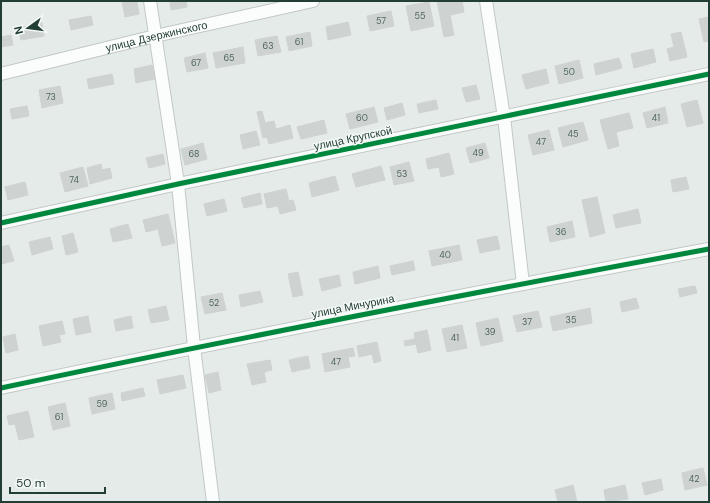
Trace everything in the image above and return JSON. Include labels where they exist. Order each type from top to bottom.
[{"type":"street","points":[[150,1],[178,184],[194,347],[213,502]]},
{"type":"street","name":"улица Дзержинского","points":[[1,74],[155,36],[313,1]]},
{"type":"street","points":[[486,1],[504,117],[523,284]]},
{"type":"street","name":"улица Крупской","points":[[1,223],[178,184],[709,74]]},
{"type":"street","name":"улица Мичурина","points":[[1,388],[194,347],[709,249]]},
{"type":"building","points":[[122,1],[137,1],[139,14],[125,17]]},
{"type":"building","points":[[170,1],[186,1],[187,7],[171,10]]},
{"type":"building","points":[[437,1],[462,1],[464,12],[450,15],[454,35],[444,37]]},
{"type":"building","points":[[429,2],[434,26],[411,31],[406,6]]},
{"type":"building","points":[[391,11],[394,26],[370,31],[367,16]]},
{"type":"building","points":[[91,16],[93,25],[71,30],[69,20]]},
{"type":"building","points":[[709,17],[709,41],[704,42],[699,19]]},
{"type":"building","points":[[348,22],[351,35],[328,40],[326,27]]},
{"type":"building","points":[[42,23],[44,36],[21,40],[18,28]]},
{"type":"building","points":[[310,32],[312,46],[289,51],[286,37]]},
{"type":"building","points":[[681,32],[687,57],[670,61],[667,49],[674,47],[671,34]]},
{"type":"building","points":[[11,35],[13,45],[1,47],[1,37]]},
{"type":"building","points":[[277,36],[281,52],[258,56],[255,40]]},
{"type":"building","points":[[243,47],[245,63],[216,68],[213,53]]},
{"type":"building","points":[[653,49],[656,62],[634,68],[631,54]]},
{"type":"building","points":[[205,53],[208,68],[187,72],[184,58]]},
{"type":"building","points":[[619,58],[622,68],[596,75],[594,64]]},
{"type":"building","points":[[579,60],[583,78],[559,84],[555,66]]},
{"type":"building","points":[[152,65],[155,79],[136,83],[134,69]]},
{"type":"building","points":[[546,69],[549,83],[526,89],[522,75]]},
{"type":"building","points":[[112,74],[114,84],[89,89],[87,79]]},
{"type":"building","points":[[476,85],[480,99],[466,102],[462,88]]},
{"type":"building","points":[[60,86],[63,103],[42,108],[39,90]]},
{"type":"building","points":[[436,100],[438,109],[419,113],[417,104]]},
{"type":"building","points":[[697,100],[703,123],[687,127],[681,104]]},
{"type":"building","points":[[402,103],[405,115],[387,120],[384,108]]},
{"type":"building","points":[[27,106],[29,116],[12,119],[10,109]]},
{"type":"building","points":[[374,107],[378,122],[350,129],[346,114]]},
{"type":"building","points":[[665,107],[668,123],[647,128],[643,113]]},
{"type":"building","points":[[262,111],[265,123],[274,121],[276,129],[290,125],[293,138],[269,144],[267,137],[263,138],[257,112]]},
{"type":"building","points":[[629,113],[633,128],[616,132],[619,146],[608,149],[600,120]]},
{"type":"building","points":[[324,120],[327,133],[301,139],[297,127]]},
{"type":"building","points":[[583,122],[588,140],[563,147],[558,128]]},
{"type":"building","points":[[549,130],[554,150],[533,155],[528,135]]},
{"type":"building","points":[[256,131],[260,145],[243,149],[240,135]]},
{"type":"building","points":[[203,143],[207,159],[185,165],[181,149]]},
{"type":"building","points":[[485,143],[489,158],[470,163],[466,148]]},
{"type":"building","points":[[449,153],[454,174],[441,177],[439,167],[428,169],[426,159]]},
{"type":"building","points":[[163,154],[165,164],[149,168],[146,158]]},
{"type":"building","points":[[409,162],[414,181],[394,185],[390,167]]},
{"type":"building","points":[[101,164],[102,170],[110,168],[112,178],[90,184],[87,168]]},
{"type":"building","points":[[381,166],[385,180],[356,187],[352,174]]},
{"type":"building","points":[[83,167],[88,186],[65,192],[60,173]]},
{"type":"building","points":[[335,176],[339,190],[312,197],[309,183]]},
{"type":"building","points":[[686,177],[689,189],[673,192],[671,180]]},
{"type":"building","points":[[25,182],[28,195],[8,200],[5,187]]},
{"type":"building","points":[[286,189],[289,201],[293,200],[296,210],[280,214],[278,206],[267,208],[264,194]]},
{"type":"building","points":[[260,193],[262,204],[244,208],[241,198]]},
{"type":"building","points":[[597,197],[605,233],[590,237],[582,200]]},
{"type":"building","points":[[224,199],[227,211],[207,216],[204,204]]},
{"type":"building","points":[[638,209],[641,223],[616,228],[613,215]]},
{"type":"building","points":[[168,214],[175,243],[162,246],[158,229],[146,232],[143,220]]},
{"type":"building","points":[[572,221],[575,237],[550,242],[547,227]]},
{"type":"building","points":[[128,224],[132,238],[113,242],[110,229]]},
{"type":"building","points":[[73,233],[78,252],[66,255],[62,236]]},
{"type":"building","points":[[497,236],[500,249],[480,253],[477,240]]},
{"type":"building","points":[[50,237],[53,249],[32,255],[29,242]]},
{"type":"building","points":[[9,245],[14,261],[1,264],[1,247]]},
{"type":"building","points":[[459,245],[462,260],[432,266],[429,251]]},
{"type":"building","points":[[413,261],[415,270],[392,275],[390,266]]},
{"type":"building","points":[[378,266],[380,278],[355,284],[353,272]]},
{"type":"building","points":[[298,272],[303,295],[293,297],[288,274]]},
{"type":"building","points":[[339,275],[341,286],[322,291],[319,279]]},
{"type":"building","points":[[695,286],[697,293],[680,297],[678,289]]},
{"type":"building","points":[[260,291],[263,302],[241,307],[239,295]]},
{"type":"building","points":[[222,293],[226,310],[205,314],[201,297]]},
{"type":"building","points":[[636,298],[639,308],[622,312],[620,302]]},
{"type":"building","points":[[166,306],[169,320],[151,323],[148,310]]},
{"type":"building","points":[[590,308],[592,323],[553,331],[550,317]]},
{"type":"building","points":[[538,311],[542,327],[517,332],[513,316]]},
{"type":"building","points":[[88,316],[91,332],[76,335],[73,319]]},
{"type":"building","points":[[131,316],[133,328],[116,331],[114,320]]},
{"type":"building","points":[[498,318],[503,341],[481,346],[476,323]]},
{"type":"building","points":[[62,321],[65,334],[59,335],[61,342],[43,346],[39,326]]},
{"type":"building","points":[[462,325],[467,348],[447,352],[442,329]]},
{"type":"building","points":[[427,330],[431,350],[418,353],[416,344],[405,346],[404,341],[415,339],[414,333]]},
{"type":"building","points":[[15,334],[18,350],[6,353],[3,337]]},
{"type":"building","points":[[377,342],[381,361],[374,363],[372,354],[359,357],[357,346]]},
{"type":"building","points":[[353,348],[355,356],[348,357],[350,367],[325,372],[322,354]]},
{"type":"building","points":[[308,356],[310,368],[292,372],[289,360]]},
{"type":"building","points":[[270,360],[272,370],[264,372],[266,382],[252,385],[247,364]]},
{"type":"building","points":[[218,372],[221,390],[209,393],[205,375]]},
{"type":"building","points":[[183,375],[186,388],[160,394],[157,380]]},
{"type":"building","points":[[143,388],[145,396],[122,401],[121,393]]},
{"type":"building","points":[[112,393],[115,409],[92,414],[89,398]]},
{"type":"building","points":[[65,403],[70,426],[53,430],[48,407]]},
{"type":"building","points":[[28,411],[34,437],[19,440],[15,424],[9,425],[7,416]]},
{"type":"building","points":[[703,468],[707,485],[685,490],[682,473]]},
{"type":"building","points":[[661,479],[663,490],[645,495],[642,483]]},
{"type":"building","points":[[573,485],[577,502],[558,502],[555,490]]},
{"type":"building","points":[[625,485],[628,499],[606,502],[604,490]]},
{"type":"cycle path","points":[[1,223],[178,184],[709,74]]},
{"type":"cycle path","points":[[1,388],[354,316],[709,249]]}]
